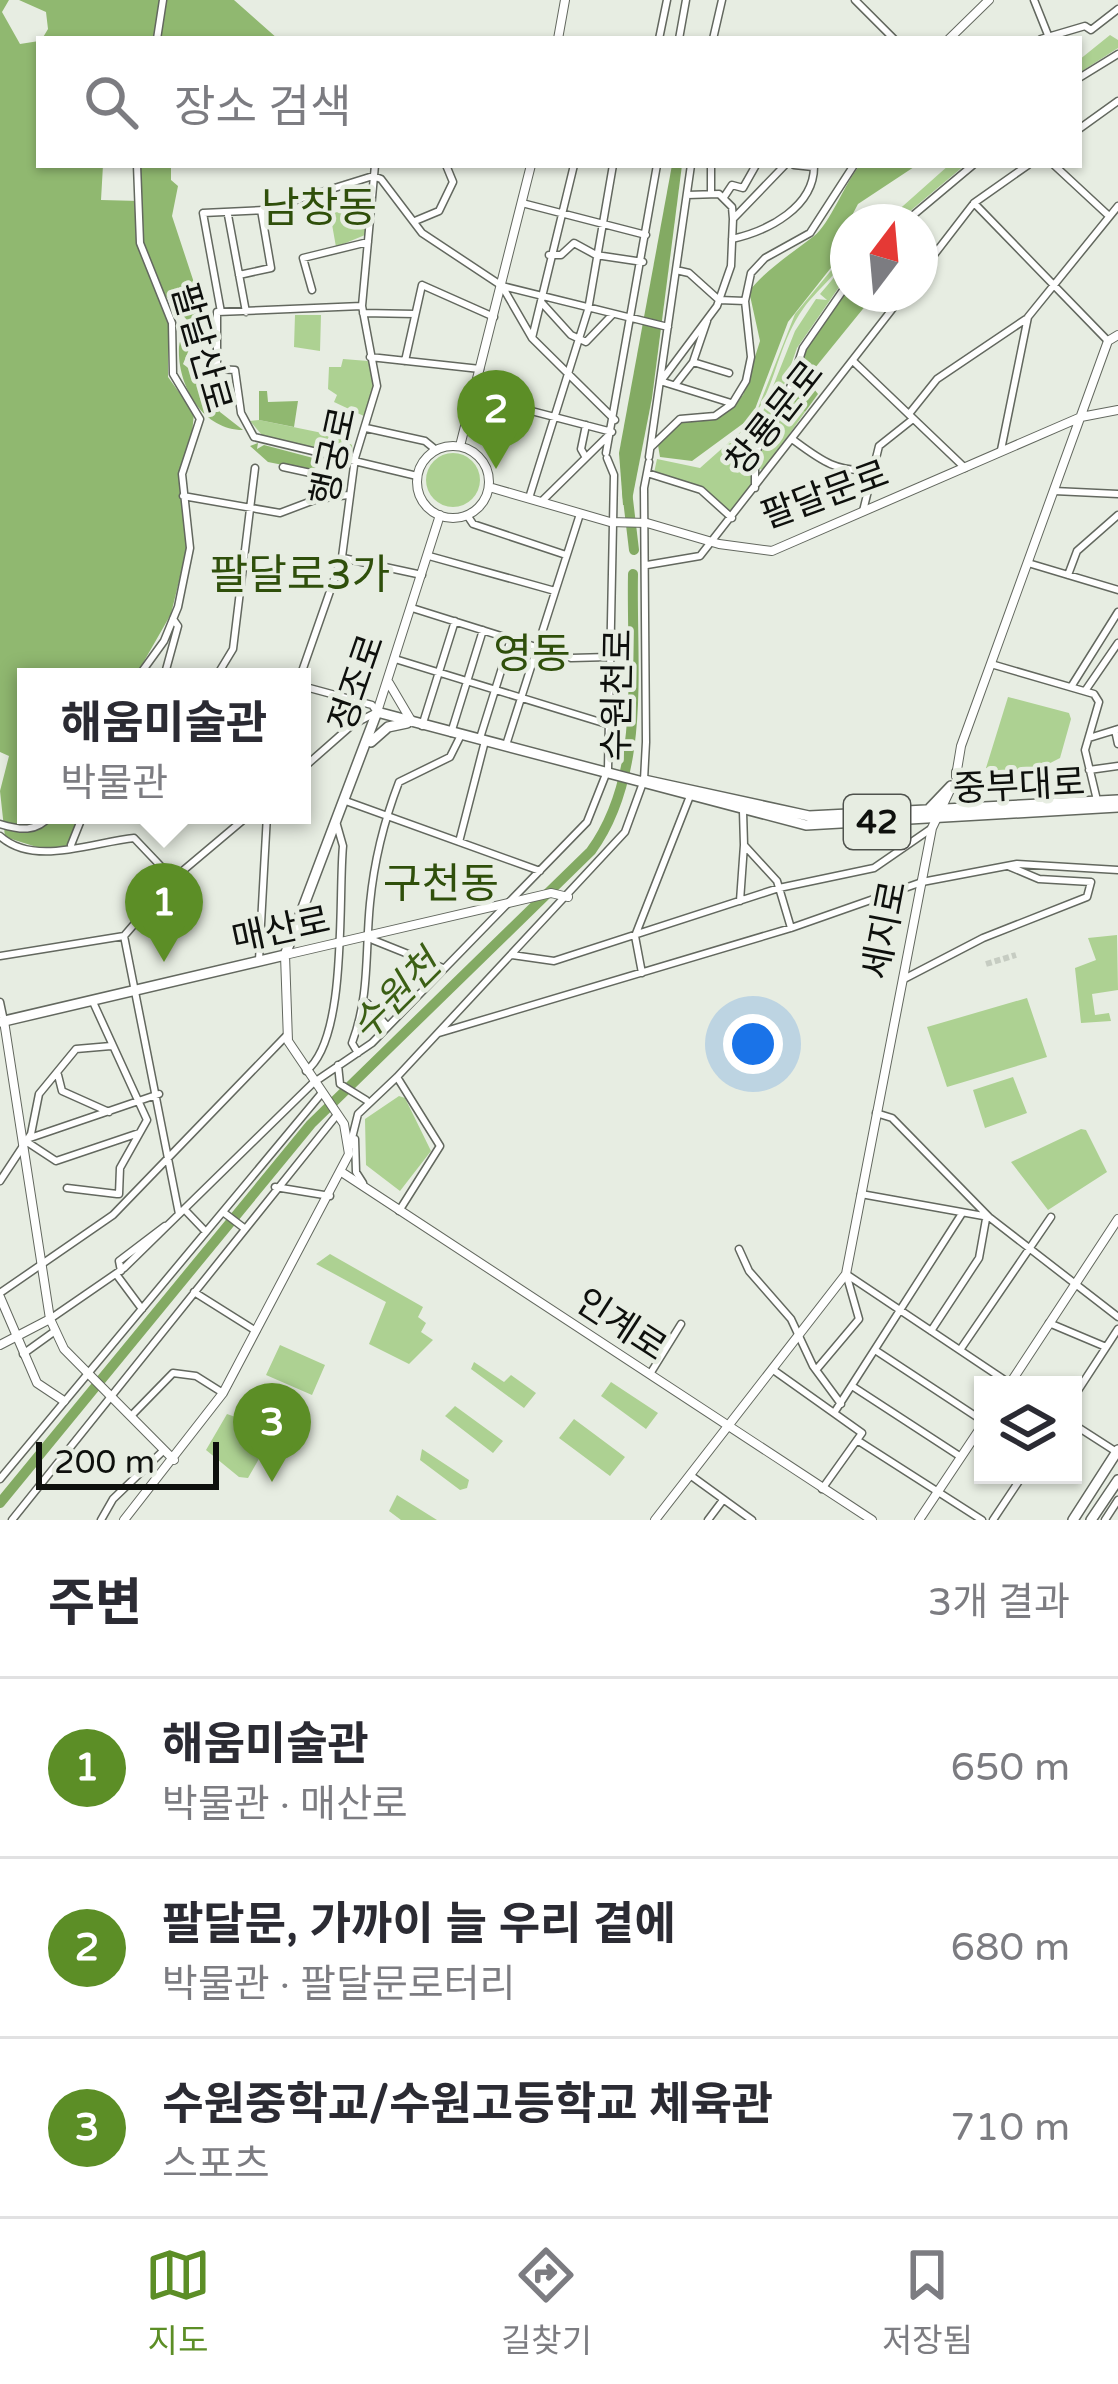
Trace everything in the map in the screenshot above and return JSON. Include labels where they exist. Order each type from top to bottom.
[{"type":"main road","name":"중부대로","points":[[377,712],[801,816],[926,811],[937,818],[976,808],[1097,800],[1118,803]]},
{"type":"main road","name":"정조로","points":[[285,955],[377,712]]},
{"type":"main road","points":[[359,759],[379,732],[417,724]]},
{"type":"main road","points":[[957,772],[965,798],[976,808]]},
{"type":"main road","name":"중부대로","points":[[641,778],[652,788],[806,825],[1118,803]]},
{"type":"main road","points":[[926,811],[951,787]]},
{"type":"main road","name":"매산로","points":[[2,1022],[285,955]]},
{"type":"main road","points":[[1073,1520],[1117,1451]]},
{"type":"main road","points":[[1091,1520],[1104,1514],[1118,1480]]},
{"type":"street","points":[[157,36],[163,0]]},
{"type":"street","points":[[559,36],[565,0]]},
{"type":"street","points":[[660,36],[667,0]]},
{"type":"street","points":[[680,36],[686,0]]},
{"type":"street","points":[[714,36],[722,0]]},
{"type":"street","points":[[856,0],[891,36]]},
{"type":"street","points":[[952,36],[989,0]]},
{"type":"street","points":[[1034,0],[1044,36]]},
{"type":"street","points":[[1048,36],[1084,26],[1091,30],[1118,10]]},
{"type":"street","points":[[1082,77],[1118,54]]},
{"type":"street","points":[[1082,127],[1118,101]]},
{"type":"street","name":"팔달산로","points":[[136,168],[140,243],[168,308],[173,374],[200,418],[182,473],[190,548],[173,619],[143,668]]},
{"type":"street","name":"행궁로","points":[[305,668],[342,557],[355,458],[377,386],[362,309],[375,168]]},
{"type":"street","points":[[415,221],[439,211],[453,182],[447,168]]},
{"type":"street","points":[[460,446],[530,168]]},
{"type":"street","points":[[532,338],[573,168]]},
{"type":"street","points":[[528,501],[588,310],[612,168]]},
{"type":"street","name":"수원천로","points":[[50,1318],[118,1272],[313,1083],[388,1026],[587,822],[609,770],[614,475],[607,456],[657,168]]},
{"type":"street","name":"수원천로","points":[[350,1146],[368,1100],[397,1077],[564,896],[614,850],[641,778],[646,473],[691,168]]},
{"type":"street","points":[[711,193],[712,168]]},
{"type":"street","points":[[724,197],[732,185],[743,188],[754,168]]},
{"type":"street","points":[[734,218],[782,168]]},
{"type":"street","points":[[732,239],[794,213],[812,182],[813,168]]},
{"type":"street","points":[[651,447],[680,418],[715,416],[732,404],[751,357],[745,301],[756,265],[810,233],[852,168]]},
{"type":"street","points":[[926,204],[969,168]]},
{"type":"street","points":[[938,250],[974,203],[1024,168]]},
{"type":"street","points":[[862,513],[879,446],[911,417],[937,379],[1028,317],[1115,211],[1058,168]]},
{"type":"street","points":[[417,476],[254,437],[241,413],[235,370],[217,369],[220,312],[203,213],[261,211],[374,176],[463,265],[502,286],[668,327]]},
{"type":"street","points":[[660,381],[675,368],[694,331],[719,300],[731,266],[734,218],[724,197],[687,195]]},
{"type":"street","points":[[522,203],[648,235]]},
{"type":"street","points":[[974,203],[1108,341],[1118,335]]},
{"type":"street","points":[[239,275],[271,268],[261,211]]},
{"type":"street","points":[[228,215],[246,312]]},
{"type":"street","points":[[312,290],[303,258],[368,242]]},
{"type":"street","points":[[549,255],[561,255],[574,243],[596,255],[644,262]]},
{"type":"street","points":[[676,269],[689,272],[719,300],[745,301]]},
{"type":"street","points":[[405,361],[422,285],[494,317]]},
{"type":"street","points":[[502,286],[532,338],[615,420]]},
{"type":"street","points":[[540,299],[571,335],[586,342],[600,333],[612,315]]},
{"type":"street","points":[[220,312],[362,309],[416,314]]},
{"type":"street","points":[[755,488],[755,453],[784,406],[803,348],[830,309]]},
{"type":"street","name":"창룡문로","points":[[713,542],[890,312]]},
{"type":"street","points":[[675,385],[693,362],[708,317]]},
{"type":"street","points":[[1000,452],[1028,317]]},
{"type":"street","name":"세지로","points":[[655,1520],[846,1274],[937,818],[1108,341]]},
{"type":"street","points":[[370,357],[480,369]]},
{"type":"street","points":[[853,361],[965,468]]},
{"type":"street","points":[[693,362],[729,373]]},
{"type":"street","points":[[660,381],[732,404]]},
{"type":"street","points":[[474,396],[612,433]]},
{"type":"street","name":"팔달문로","points":[[489,487],[613,522],[646,523],[713,542],[772,551],[1081,416],[1118,410]]},
{"type":"street","points":[[585,456],[581,449],[586,425]]},
{"type":"street","points":[[364,428],[425,441],[436,450]]},
{"type":"street","points":[[540,504],[612,433]]},
{"type":"street","points":[[793,439],[828,465],[852,472],[872,469]]},
{"type":"street","points":[[460,446],[485,466],[489,487],[466,515],[440,515],[421,500],[417,476],[436,450],[460,446]]},
{"type":"street","points":[[283,467],[329,477],[332,494]]},
{"type":"street","points":[[221,668],[233,649],[255,468]]},
{"type":"street","name":"창룡문로","points":[[646,473],[701,490],[732,518]]},
{"type":"street","points":[[1054,491],[1118,494]]},
{"type":"street","points":[[183,496],[280,513],[332,494],[349,496]]},
{"type":"street","points":[[506,745],[580,514]]},
{"type":"street","points":[[1068,575],[1077,551],[1118,514]]},
{"type":"street","name":"정조로","points":[[377,712],[440,515]]},
{"type":"street","points":[[466,515],[473,524],[566,555]]},
{"type":"street","points":[[646,566],[700,556],[713,542]]},
{"type":"street","points":[[428,556],[555,591]]},
{"type":"street","points":[[342,557],[422,575]]},
{"type":"street","points":[[1028,563],[1118,590]]},
{"type":"street","points":[[412,608],[571,658],[609,657]]},
{"type":"street","points":[[1071,687],[1118,612]]},
{"type":"street","points":[[167,668],[176,645],[178,626],[173,619]]},
{"type":"street","points":[[417,724],[455,621]]},
{"type":"street","points":[[358,1053],[352,1043],[367,1003],[370,904],[386,816],[399,782],[450,757],[484,630]]},
{"type":"street","points":[[459,842],[494,689],[511,639]]},
{"type":"street","points":[[1085,691],[1118,643]]},
{"type":"street","points":[[395,659],[610,725]]},
{"type":"street","points":[[991,664],[1094,694],[1099,702],[1089,738],[1089,770],[1097,800]]},
{"type":"street","points":[[388,680],[417,724]]},
{"type":"street","points":[[311,684],[372,705],[377,712],[352,725],[311,761]]},
{"type":"street","points":[[1089,738],[1116,729]]},
{"type":"street","name":"중부대로","points":[[1116,729],[1118,744]]},
{"type":"street","points":[[1089,770],[1118,766]]},
{"type":"street","points":[[642,973],[635,936],[690,796]]},
{"type":"street","points":[[343,800],[540,871]]},
{"type":"street","points":[[740,901],[743,812]]},
{"type":"street","points":[[512,955],[554,961],[779,888],[874,868],[937,818]]},
{"type":"street","points":[[306,1071],[327,1035],[338,946],[343,846],[335,821]]},
{"type":"street","points":[[0,824],[21,830],[42,824]]},
{"type":"street","points":[[71,845],[79,824]]},
{"type":"street","points":[[0,956],[124,936],[173,879],[238,824]]},
{"type":"street","points":[[259,960],[267,824]]},
{"type":"street","points":[[0,836],[41,851],[134,838],[173,879]]},
{"type":"street","points":[[744,845],[779,888],[791,928]]},
{"type":"street","points":[[904,979],[983,938],[1087,897],[1091,882],[1039,879],[1007,866]]},
{"type":"street","points":[[438,1033],[791,928],[922,882],[1007,866],[1118,870]]},
{"type":"street","name":"매산로","points":[[285,955],[513,902],[564,896]]},
{"type":"street","points":[[124,936],[182,1212],[206,1232]]},
{"type":"street","points":[[370,938],[443,968]]},
{"type":"street","name":"정조로","points":[[285,955],[286,1036],[350,1146]]},
{"type":"street","points":[[0,1002],[50,1318],[88,1376],[174,1460]]},
{"type":"street","points":[[93,1002],[147,1120],[120,1168],[119,1194],[124,1202]]},
{"type":"street","points":[[367,1003],[388,1026]]},
{"type":"street","points":[[64,1401],[37,1383],[0,1295],[124,1202],[286,1036]]},
{"type":"street","points":[[0,1180],[31,1134],[40,1094],[76,1049],[111,1046]]},
{"type":"street","points":[[338,1065],[345,1089],[368,1100]]},
{"type":"street","points":[[58,1075],[62,1091],[110,1113]]},
{"type":"street","points":[[397,1077],[440,1146],[399,1211]]},
{"type":"street","points":[[24,1140],[159,1094]]},
{"type":"street","points":[[0,1479],[322,1095]]},
{"type":"street","points":[[876,1114],[892,1118],[987,1218],[1118,1317]]},
{"type":"street","points":[[12,1520],[336,1115]]},
{"type":"street","points":[[355,1129],[356,1172],[364,1187]]},
{"type":"street","points":[[24,1140],[56,1161],[139,1133]]},
{"type":"street","points":[[124,1520],[223,1393],[343,1173],[350,1146]]},
{"type":"street","name":"인계로","points":[[343,1173],[867,1519]]},
{"type":"street","points":[[275,1186],[330,1196]]},
{"type":"street","points":[[67,1188],[119,1194]]},
{"type":"street","points":[[861,1194],[987,1218]]},
{"type":"street","points":[[222,1211],[244,1228]]},
{"type":"street","points":[[834,1413],[961,1215]]},
{"type":"street","points":[[960,1350],[1051,1217]]},
{"type":"street","points":[[931,1330],[979,1258],[987,1218]]},
{"type":"street","points":[[1015,1376],[1118,1219]]},
{"type":"street","points":[[739,1249],[749,1271],[799,1336],[841,1404]]},
{"type":"street","points":[[118,1272],[142,1309]]},
{"type":"street","points":[[846,1274],[998,1376]]},
{"type":"street","points":[[816,1370],[859,1319],[846,1274]]},
{"type":"street","points":[[194,1292],[256,1330]]},
{"type":"street","points":[[0,1345],[50,1318]]},
{"type":"street","points":[[1049,1323],[1106,1347]]},
{"type":"street","points":[[650,1374],[681,1324]]},
{"type":"street","points":[[1082,1384],[1118,1329]]},
{"type":"street","points":[[23,1354],[55,1331]]},
{"type":"street","points":[[875,1350],[974,1416]]},
{"type":"street","points":[[772,1369],[862,1433],[822,1489]]},
{"type":"street","points":[[131,1416],[173,1373],[196,1376],[223,1393]]},
{"type":"street","points":[[852,1386],[961,1457]]},
{"type":"street","points":[[1082,1430],[1117,1451]]},
{"type":"street","points":[[920,1520],[974,1436]]},
{"type":"street","points":[[857,1440],[982,1520]]},
{"type":"street","points":[[101,1520],[113,1499],[164,1450]]},
{"type":"street","points":[[690,1475],[752,1520]]},
{"type":"street","points":[[993,1520],[1017,1484]]},
{"type":"street","points":[[708,1520],[723,1500]]},
{"type":"street","points":[[1104,1514],[1118,1500]]},
{"type":"shaded area","points":[[0,0],[9,0],[2,12],[20,44],[36,41],[36,168],[103,168],[101,200],[140,201],[141,168],[171,168],[171,180],[178,186],[172,216],[204,313],[183,364],[215,388],[220,412],[243,430],[216,423],[195,403],[180,362],[187,320],[165,295],[159,300],[168,324],[168,377],[194,413],[191,444],[179,476],[187,548],[171,614],[140,668],[17,668],[17,824],[77,824],[67,847],[43,849],[5,837],[0,791],[9,756],[0,752]]},
{"type":"shaded area","points":[[19,0],[234,0],[275,36],[44,36],[46,12]]},
{"type":"shaded area","points":[[1110,35],[1118,40],[1118,48],[1082,71],[1082,58]]},
{"type":"shaded area","points":[[671,168],[682,168],[652,398],[631,505],[623,505],[619,453]]},
{"type":"shaded area","points":[[858,168],[912,168],[858,204],[836,204]]},
{"type":"shaded area","points":[[946,168],[961,168],[918,204],[905,204]]},
{"type":"shaded area","points":[[355,210],[358,222],[366,221],[365,235],[336,247],[330,213]]},
{"type":"shaded area","points":[[830,214],[830,269],[788,322],[752,417],[692,461],[660,457],[658,445],[682,421],[714,417],[743,395],[760,341],[749,291],[820,230]]},
{"type":"shaded area","points":[[830,272],[792,327],[756,412],[795,314]]},
{"type":"shaded area","points":[[830,282],[830,300],[797,348],[768,430],[742,452],[746,462],[752,460],[753,484],[730,512],[703,489],[654,473],[657,459],[700,468],[726,445],[762,428],[758,424],[795,331],[816,299],[827,300],[820,294]]},
{"type":"shaded area","points":[[831,312],[860,312],[806,379],[818,394],[805,412],[789,397],[806,349]]},
{"type":"shaded area","points":[[295,315],[321,315],[320,351],[294,347]]},
{"type":"shaded area","points":[[343,359],[368,361],[375,387],[366,417],[334,402],[337,395],[328,389],[329,367],[341,367]]},
{"type":"shaded area","points":[[259,391],[267,391],[268,402],[298,401],[294,427],[259,420]]},
{"type":"shaded area","points":[[789,397],[805,412],[764,470],[759,469],[758,452]]},
{"type":"shaded area","points":[[250,421],[337,436],[352,445],[353,455],[262,435]]},
{"type":"shaded area","points":[[258,443],[257,449],[264,445],[317,459],[318,464],[313,471],[268,462],[250,446]]},
{"type":"shaded area","points":[[453,453],[472,461],[480,480],[472,499],[453,507],[434,499],[426,480],[434,461]]},
{"type":"shaded area","points":[[1008,697],[1069,713],[1071,719],[1060,758],[1023,777],[986,768]]},
{"type":"shaded area","points":[[1117,935],[1118,990],[1092,994],[1095,1015],[1109,1013],[1111,1021],[1081,1023],[1075,968],[1096,960],[1088,938]]},
{"type":"shaded area","points":[[1027,998],[1047,1057],[947,1087],[927,1027]]},
{"type":"shaded area","points":[[1013,1077],[1027,1113],[985,1128],[973,1090]]},
{"type":"shaded area","points":[[399,1096],[405,1098],[431,1151],[400,1191],[366,1165],[365,1119]]},
{"type":"shaded area","points":[[1086,1130],[1107,1172],[1048,1210],[1011,1162]]},
{"type":"shaded area","points":[[330,1254],[423,1307],[418,1317],[426,1323],[421,1332],[433,1340],[409,1364],[369,1344],[386,1302],[316,1264]]},
{"type":"shaded area","points":[[280,1345],[325,1365],[312,1395],[266,1375]]},
{"type":"shaded area","points":[[474,1362],[504,1382],[511,1375],[536,1393],[524,1408],[471,1369]]},
{"type":"shaded area","points":[[611,1382],[658,1413],[646,1429],[601,1396]]},
{"type":"shaded area","points":[[455,1406],[503,1441],[493,1453],[445,1416]]},
{"type":"shaded area","points":[[227,1414],[264,1427],[261,1440],[268,1443],[248,1478],[239,1477],[206,1450]]},
{"type":"shaded area","points":[[574,1419],[625,1457],[610,1476],[559,1438]]},
{"type":"shaded area","points":[[422,1449],[469,1480],[467,1488],[460,1490],[420,1460]]},
{"type":"shaded area","points":[[397,1495],[437,1520],[401,1520],[389,1511]]},
{"type":"waterway","name":"수원천","points":[[627,491],[634,550]]},
{"type":"waterway","name":"수원천","points":[[0,1503],[311,1124],[591,851],[609,821],[628,754],[634,681],[633,574]]},
{"type":"tunnel","points":[[986,964],[1016,955]]},
{"type":"place","name":"팔달문, 가까이 늘 우리 곁에","points":[[496,469]]},
{"type":"place","name":"해움미술관","points":[[164,962]]},
{"type":"place","name":"수원중학교/수원고등학교 체육관","points":[[272,1482]]},
{"type":"district","name":"남창동","points":[[319,208]]},
{"type":"district","name":"팔달로3가","points":[[300,575]]},
{"type":"district","name":"영동","points":[[532,654]]},
{"type":"district","name":"구천동","points":[[441,884]]}]
